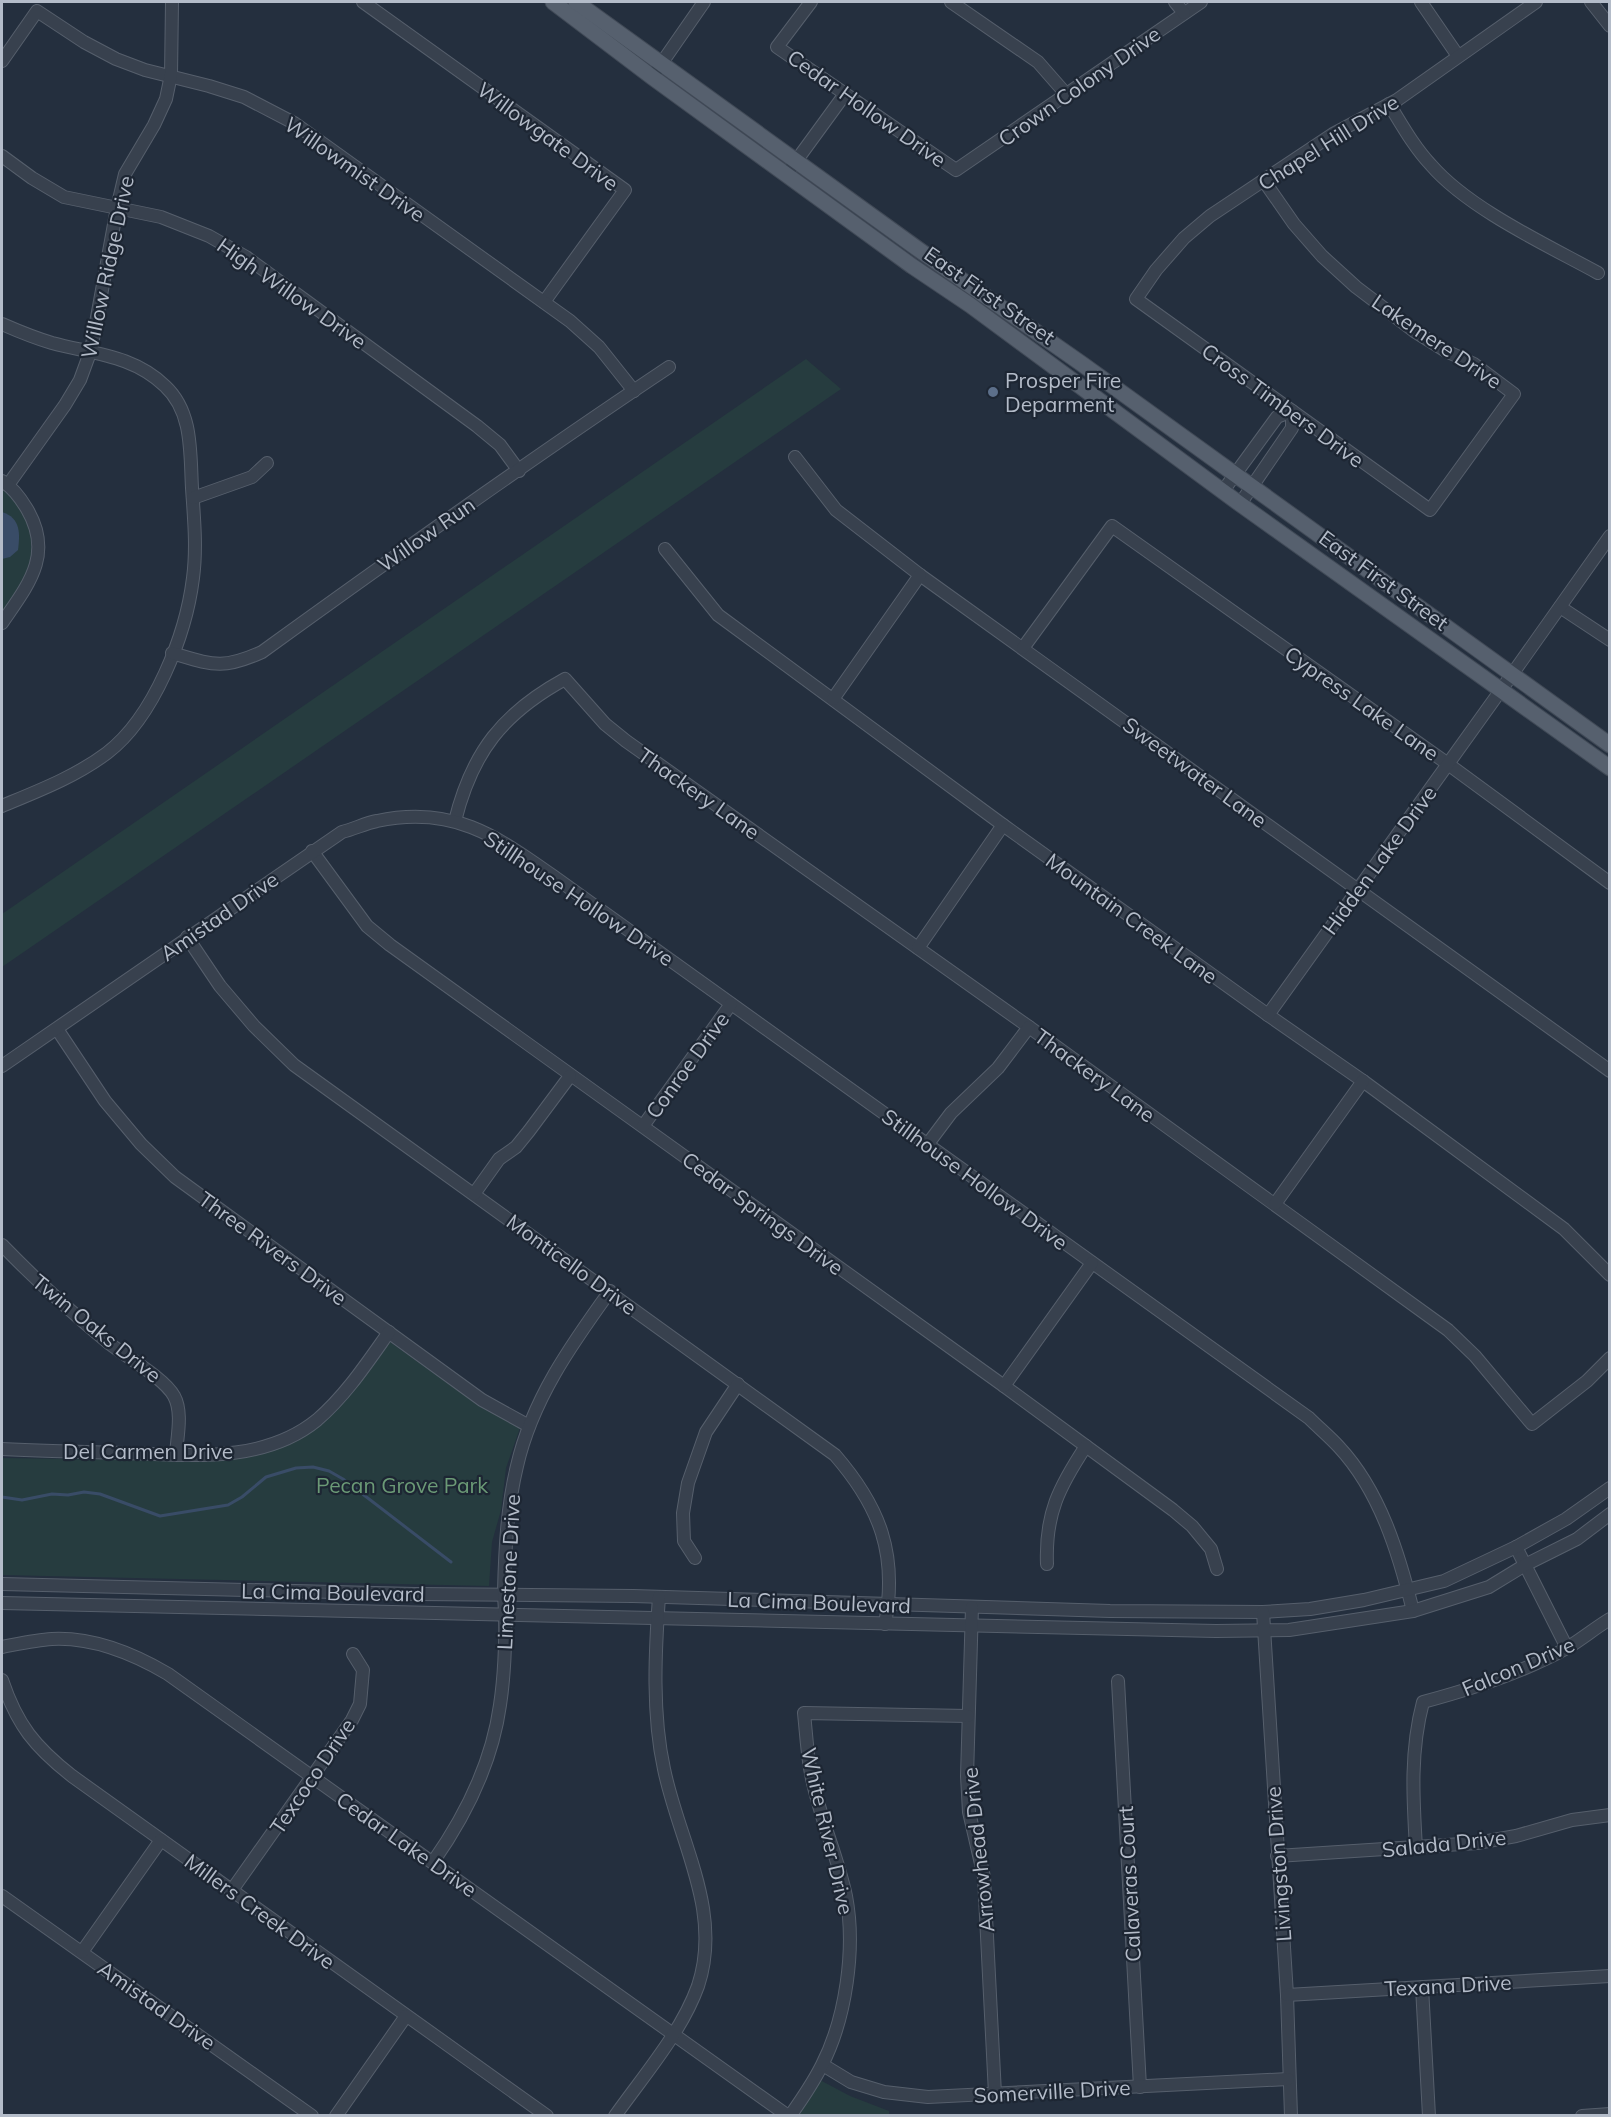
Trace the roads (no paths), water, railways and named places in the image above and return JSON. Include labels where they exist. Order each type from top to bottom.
[{"type":"main road","name":"East First Street","points":[[553,2],[651,77],[1017,339],[1223,492],[1610,768]]},
{"type":"main road","name":"East First Street","points":[[576,2],[1610,745]]},
{"type":"main road","points":[[912,266],[922,252]]},
{"type":"main road","points":[[1017,339],[1026,325]]},
{"type":"main road","points":[[1071,379],[1082,364]]},
{"type":"street","name":"Willow Ridge Drive","points":[[5,483],[65,405],[80,380],[91,350],[125,174],[154,125],[166,99],[171,75],[172,2]]},
{"type":"street","name":"Willowgate Drive","points":[[363,2],[625,190],[544,302]]},
{"type":"street","points":[[651,77],[704,2]]},
{"type":"street","name":"Cedar Hollow Drive","points":[[811,2],[777,47],[956,170]]},
{"type":"street","points":[[951,2],[1038,62],[1066,94]]},
{"type":"street","points":[[1175,2],[1184,14]]},
{"type":"street","name":"Crown Colony Drive","points":[[956,170],[1201,2]]},
{"type":"street","points":[[1421,2],[1458,56]]},
{"type":"street","name":"Chapel Hill Drive","points":[[1136,299],[1156,270],[1184,237],[1210,216],[1333,134],[1389,104],[1536,2]]},
{"type":"street","points":[[1591,2],[1610,26]]},
{"type":"street","name":"Willowmist Drive","points":[[2,61],[37,11],[84,42],[116,58],[144,70],[171,75],[244,98],[294,123],[544,302],[599,347],[634,391]]},
{"type":"street","points":[[786,175],[845,94]]},
{"type":"street","points":[[1389,104],[1431,166],[1455,188],[1489,212],[1598,273]]},
{"type":"street","name":"High Willow Drive","points":[[2,156],[64,197],[161,217],[208,236],[246,257],[477,426],[500,445],[519,471]]},
{"type":"street","name":"Lakemere Drive","points":[[1264,181],[1294,224],[1322,256],[1356,286],[1414,331],[1446,351],[1474,364],[1514,394],[1430,510]]},
{"type":"street","name":"Cross Timbers Drive","points":[[1136,299],[1430,510]]},
{"type":"street","points":[[2,324],[52,343],[114,356],[149,372],[166,387],[180,405],[189,430],[195,536],[194,577],[188,610],[172,653],[147,708],[131,729],[108,752],[84,768],[42,790],[2,806]]},
{"type":"street","name":"Willow Run","points":[[172,653],[222,665],[240,662],[262,652],[461,508],[519,471],[669,367]]},
{"type":"street","points":[[1223,492],[1277,417],[1292,411],[1292,428],[1240,504]]},
{"type":"street","name":"Sweetwater Lane","points":[[795,457],[836,510],[920,575],[1610,1071]]},
{"type":"street","points":[[193,498],[252,477],[267,463]]},
{"type":"street","points":[[2,622],[30,582],[36,564],[38,542],[34,522],[25,505],[5,483]]},
{"type":"street","name":"Cypress Lake Lane","points":[[1023,648],[1112,526],[1448,764],[1610,883]]},
{"type":"street","name":"Hidden Lake Drive","points":[[1268,1016],[1610,536]]},
{"type":"street","name":"Mountain Creek Lane","points":[[665,549],[718,615],[1003,825],[1268,1016],[1363,1081],[1564,1228],[1610,1275]]},
{"type":"street","points":[[834,699],[920,575]]},
{"type":"street","points":[[1560,607],[1610,640]]},
{"type":"street","name":"Thackery Lane","points":[[455,821],[461,795],[469,776],[480,754],[492,738],[521,706],[540,692],[565,679],[605,724],[626,741],[1029,1027],[1448,1330],[1475,1356],[1532,1424],[1587,1381],[1610,1358]]},
{"type":"street","name":"Amistad Drive","points":[[2,1066],[342,832],[377,821],[407,817],[439,817],[455,821]]},
{"type":"street","name":"Stillhouse Hollow Drive","points":[[455,821],[486,832],[511,847],[1309,1418],[1340,1448],[1367,1485],[1388,1527],[1413,1611]]},
{"type":"street","points":[[918,948],[1003,825]]},
{"type":"street","name":"Cedar Springs Drive","points":[[312,851],[367,926],[412,962],[643,1126],[1173,1510],[1211,1549],[1217,1569]]},
{"type":"street","name":"Monticello Drive","points":[[188,937],[220,986],[254,1026],[294,1065],[835,1455],[852,1474],[868,1499],[887,1546],[890,1574],[889,1604],[885,1623]]},
{"type":"street","name":"Conroe Drive","points":[[643,1126],[731,1004]]},
{"type":"street","points":[[927,1145],[951,1113],[998,1068],[1029,1027]]},
{"type":"street","name":"Three Rivers Drive","points":[[57,1029],[105,1101],[141,1144],[175,1178],[482,1400],[529,1426]]},
{"type":"street","points":[[474,1194],[499,1159],[516,1147],[570,1076]]},
{"type":"street","points":[[1275,1204],[1363,1081]]},
{"type":"street","name":"Twin Oaks Drive","points":[[2,1245],[41,1285],[110,1344],[167,1386],[175,1398],[179,1417],[176,1455]]},
{"type":"street","points":[[1004,1386],[1092,1263]]},
{"type":"street","name":"Limestone Drive","points":[[433,1862],[454,1831],[473,1794],[491,1748],[501,1704],[506,1535],[510,1497],[517,1464],[529,1426],[557,1368],[610,1291]]},
{"type":"street","name":"Del Carmen Drive","points":[[2,1449],[205,1456],[244,1452],[276,1443],[315,1421],[350,1386],[389,1332]]},
{"type":"street","points":[[696,1557],[684,1541],[683,1513],[688,1483],[706,1432],[738,1384]]},
{"type":"street","points":[[1047,1564],[1046,1543],[1049,1520],[1066,1476],[1086,1446]]},
{"type":"street","name":"La Cima Boulevard","points":[[2,1584],[659,1597],[1110,1611],[1263,1612],[1310,1609],[1444,1581],[1516,1547],[1566,1519],[1610,1488]]},
{"type":"street","name":"La Cima Boulevard","points":[[2,1603],[1205,1631],[1289,1630],[1413,1611],[1489,1587],[1525,1565],[1577,1539],[1610,1514]]},
{"type":"street","points":[[1516,1547],[1567,1648]]},
{"type":"street","points":[[615,2115],[685,2014],[698,1985],[705,1952],[706,1921],[664,1769],[655,1690],[659,1597]]},
{"type":"street","name":"Arrowhead Drive","points":[[972,1607],[967,1776],[969,1812],[984,1877],[995,2094]]},
{"type":"street","name":"Livingston Drive","points":[[1263,1612],[1287,1995],[1291,2115]]},
{"type":"street","name":"Falcon Drive","points":[[1416,1848],[1413,1774],[1415,1742],[1423,1702],[1497,1679],[1567,1648],[1610,1619]]},
{"type":"street","name":"Cedar Lake Drive","points":[[2,1647],[54,1639],[92,1643],[144,1660],[168,1674],[789,2115]]},
{"type":"street","name":"Texcoco Drive","points":[[232,1890],[352,1720],[360,1704],[363,1670],[353,1654]]},
{"type":"street","name":"Millers Creek Drive","points":[[2,1680],[10,1706],[26,1732],[45,1755],[547,2115]]},
{"type":"street","name":"Calaveras Court","points":[[1118,1681],[1140,2087]]},
{"type":"street","name":"White River Drive","points":[[789,2115],[823,2065],[838,2025],[844,1994],[850,1931],[839,1867],[810,1769],[804,1713],[968,1716]]},
{"type":"street","name":"Salada Drive","points":[[1277,1856],[1486,1842],[1572,1820],[1610,1815]]},
{"type":"street","points":[[82,1952],[161,1840]]},
{"type":"street","name":"Amistad Drive","points":[[2,1896],[312,2115]]},
{"type":"street","name":"Texana Drive","points":[[1287,1995],[1610,1976]]},
{"type":"street","points":[[1422,1987],[1430,2115]]},
{"type":"street","points":[[336,2115],[406,2016]]},
{"type":"street","name":"Somerville Drive","points":[[823,2065],[851,2082],[885,2092],[928,2097],[1288,2079]]},
{"type":"street","points":[[1582,2115],[1610,2114]]},
{"type":"water","points":[[2,512],[16,522],[19,538],[18,550],[10,557],[2,559]]},
{"type":"waterway","points":[[2,1497],[22,1500],[52,1494],[68,1495],[84,1492],[100,1494],[160,1516],[228,1505],[242,1497],[266,1477],[296,1468],[313,1467],[329,1471],[343,1479],[451,1562]]},
{"type":"place","name":"Prosper Fire Deparment","points":[[993,392]]},
{"type":"park label","name":"Pecan Grove Park","points":[[402,1485]]}]
